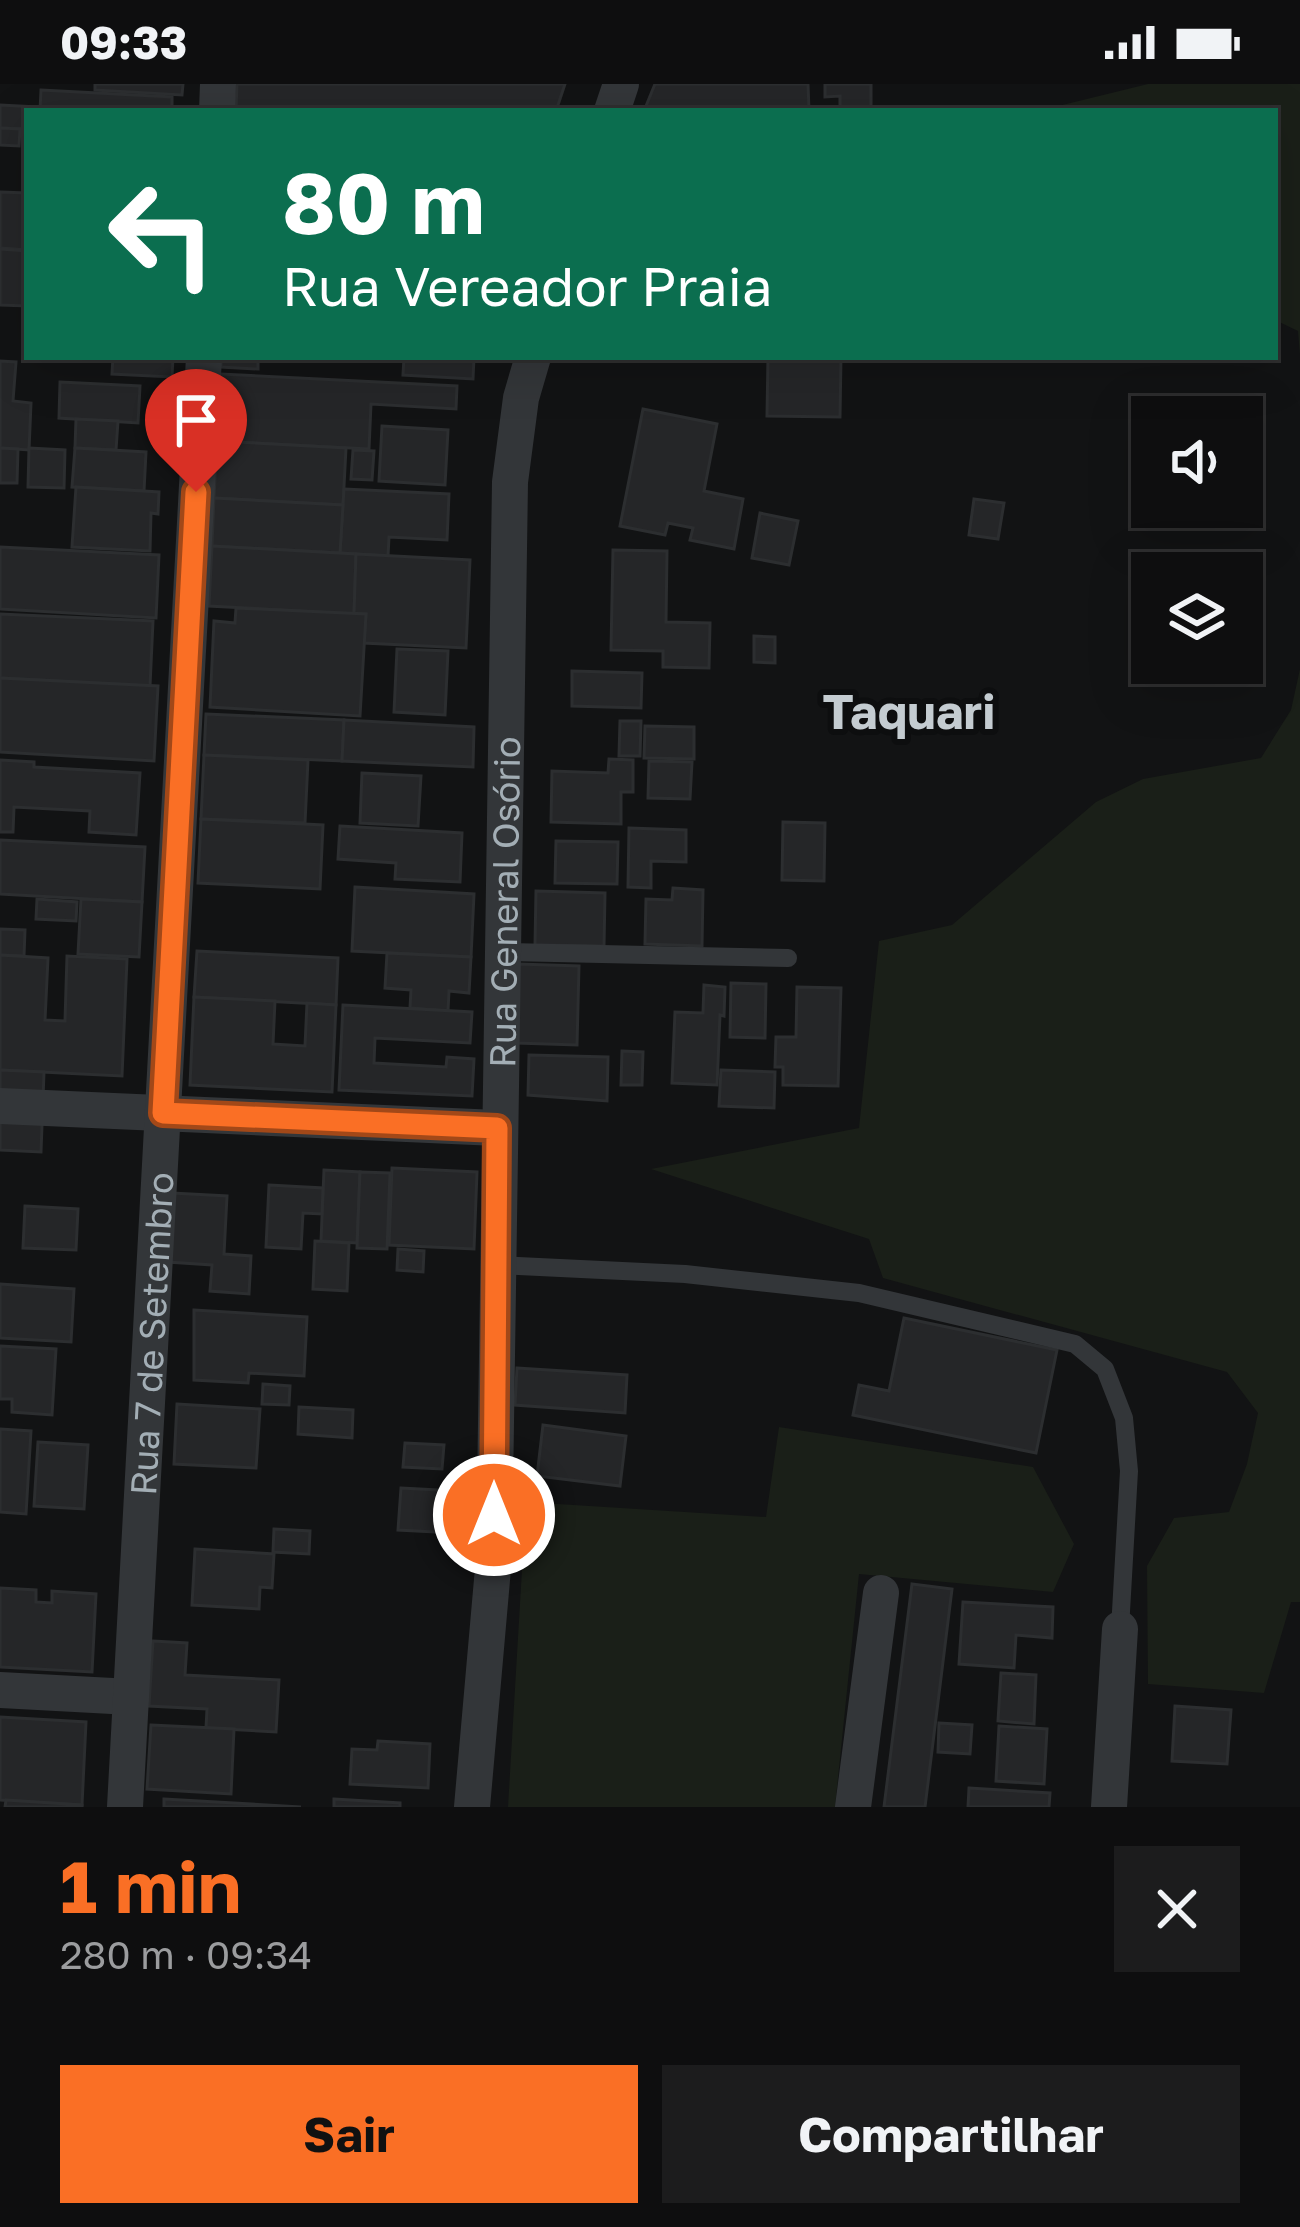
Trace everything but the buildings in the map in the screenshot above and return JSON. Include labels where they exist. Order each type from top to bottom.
[{"type":"street","name":"Rua 7 de Setembro","points":[[125,1807],[204,360]]},
{"type":"street","name":"Rua General Osório","points":[[472,1807],[494,1557],[510,482],[521,398],[532,360]]},
{"type":"street","points":[[0,1106],[497,1128]]},
{"type":"street","points":[[853,1807],[881,1593]]},
{"type":"street","points":[[1109,1807],[1120,1629]]},
{"type":"street","points":[[0,1690],[131,1697]]},
{"type":"lane","points":[[504,952],[788,958]]},
{"type":"lane","points":[[496,1265],[685,1274],[859,1293],[1075,1344],[1105,1370],[1124,1418],[1129,1471],[1120,1629]]},
{"type":"shaded area","points":[[1148,84],[1300,84],[1300,355],[1298,331],[1278,321],[1278,108],[1050,108]]},
{"type":"shaded area","points":[[1300,669],[1300,1602],[1291,1602],[1264,1693],[1148,1684],[1147,1566],[1174,1518],[1229,1512],[1247,1464],[1258,1413],[1227,1372],[883,1278],[869,1239],[651,1169],[859,1128],[879,941],[952,925],[1096,802],[1143,779],[1261,758],[1291,710]]},
{"type":"shaded area","points":[[779,1427],[1033,1467],[1074,1544],[1053,1592],[859,1574],[835,1807],[508,1807],[526,1502],[766,1517]]},
{"type":"district","name":"Taquari","points":[[909,711]]},
{"type":"route","points":[[196,492],[163,1113],[497,1128],[494,1515]]}]
